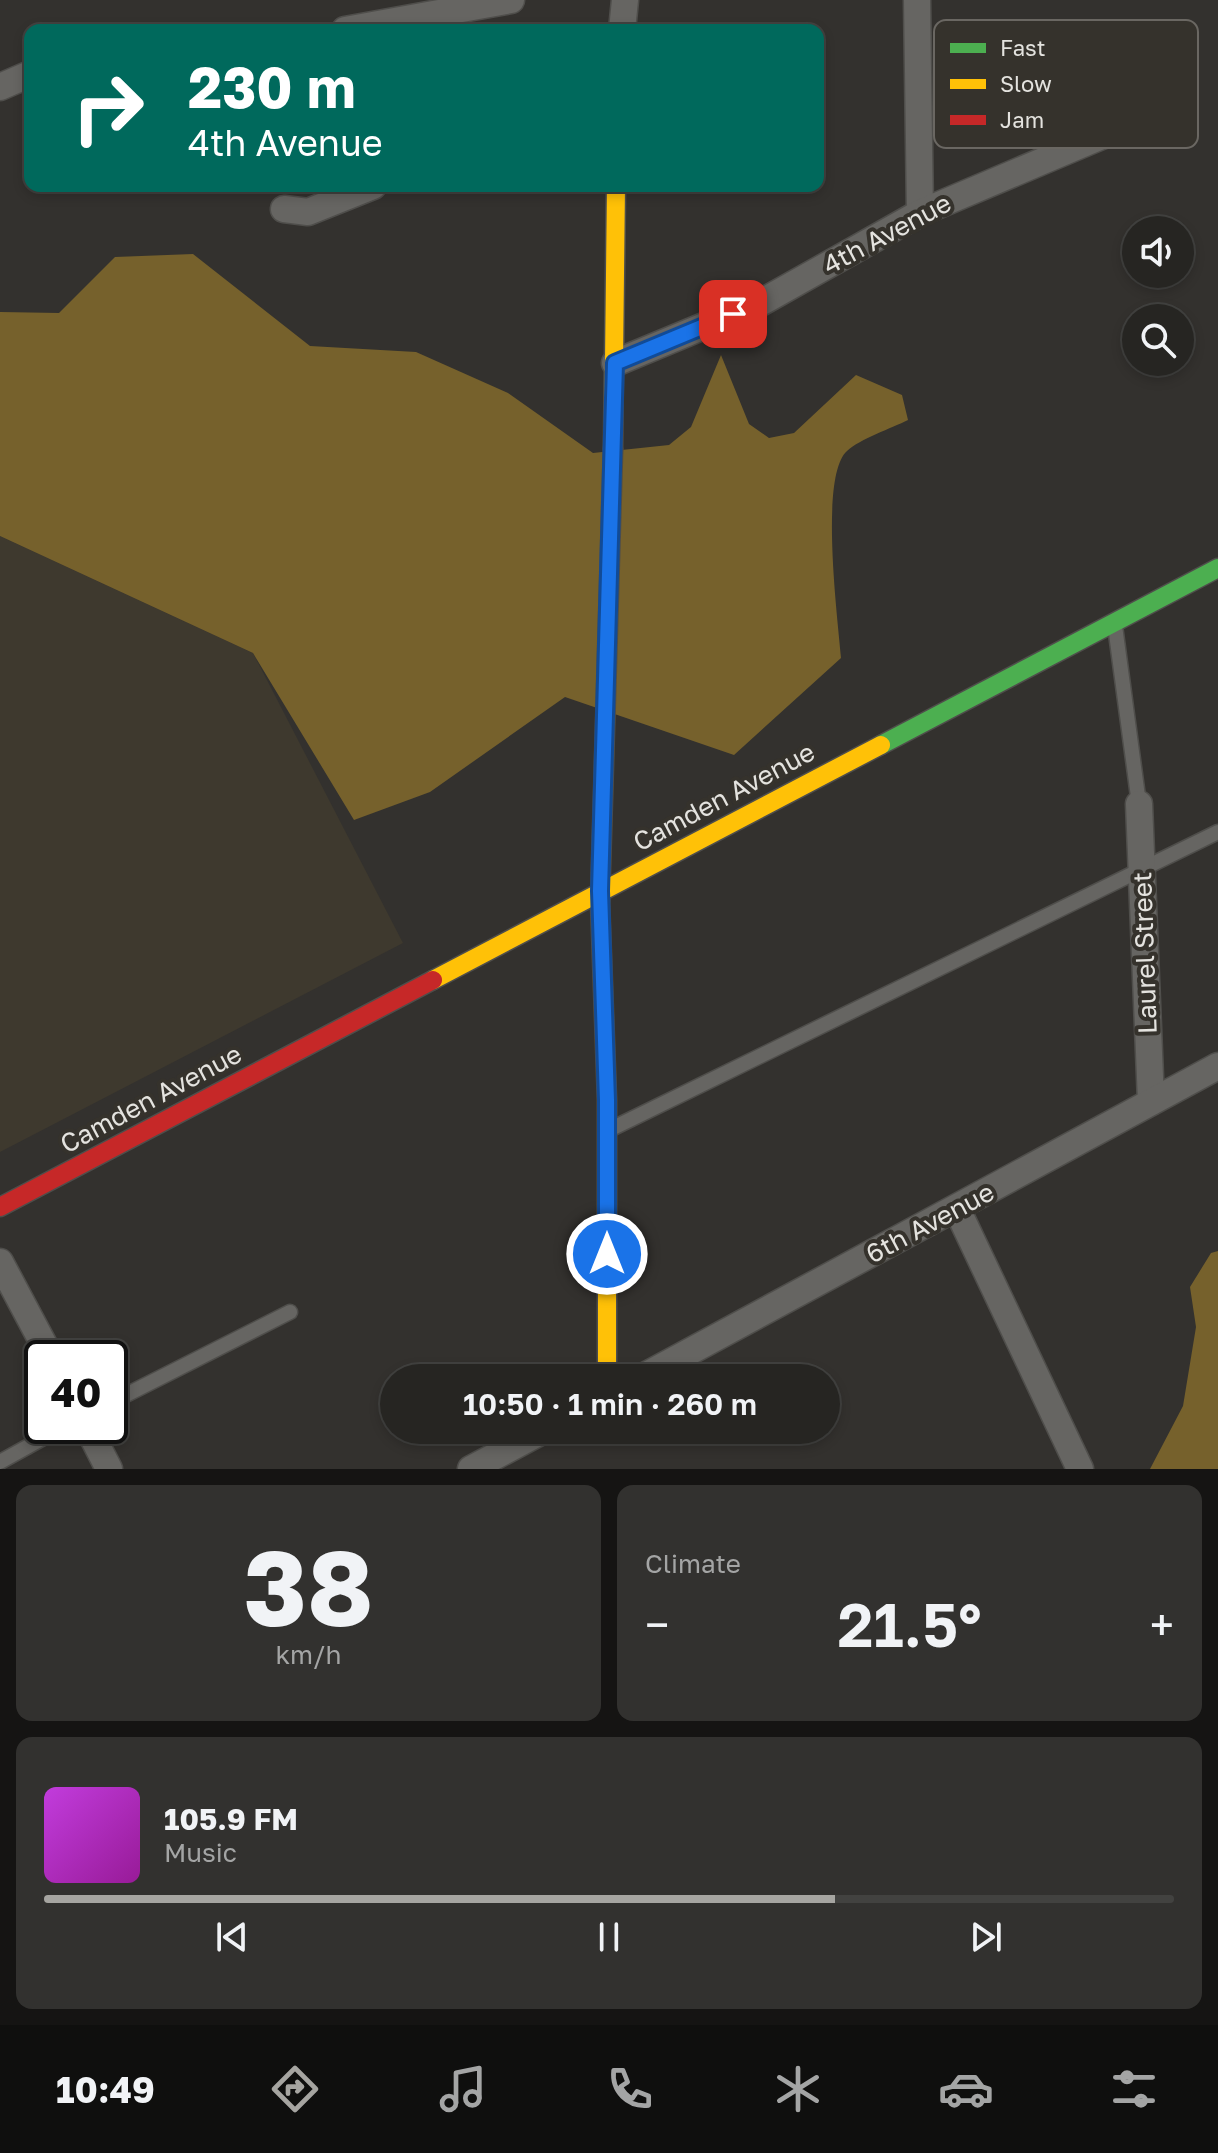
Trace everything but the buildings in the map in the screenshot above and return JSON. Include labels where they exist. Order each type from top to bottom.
[{"type":"street","points":[[378,24],[511,0]]},
{"type":"street","points":[[623,24],[625,0]]},
{"type":"street","points":[[917,0],[920,213]]},
{"type":"street","points":[[0,87],[24,77]]},
{"type":"street","name":"4th Avenue","points":[[615,363],[762,302],[920,213],[1073,148]]},
{"type":"street","points":[[284,209],[308,212],[358,192]]},
{"type":"street","points":[[607,1364],[607,1131],[600,891],[615,363],[616,192]]},
{"type":"street","name":"Camden Avenue","points":[[0,1207],[1218,568]]},
{"type":"street","name":"Laurel Street","points":[[1139,804],[1151,1102]]},
{"type":"street","name":"6th Avenue","points":[[667,1364],[1218,1066]]},
{"type":"street","points":[[957,1209],[1080,1469]]},
{"type":"street","points":[[0,1262],[41,1340]]},
{"type":"street","points":[[96,1444],[109,1469]]},
{"type":"street","points":[[471,1469],[518,1444]]},
{"type":"lane","points":[[1114,623],[1139,804]]},
{"type":"lane","points":[[607,1131],[1218,832]]},
{"type":"lane","points":[[128,1394],[290,1312]]},
{"type":"lane","points":[[0,1462],[32,1444]]},
{"type":"shaded area","points":[[193,254],[310,346],[416,352],[508,393],[593,453],[669,445],[691,427],[721,355],[749,424],[769,438],[794,433],[856,375],[902,395],[908,420],[847,451],[839,466],[834,489],[832,550],[841,658],[734,755],[565,697],[430,792],[354,820],[253,653],[0,536],[0,312],[59,313],[115,257]]},
{"type":"shaded area","points":[[0,536],[253,653],[403,943],[0,1152]]},
{"type":"shaded area","points":[[1218,1251],[1218,1469],[1150,1469],[1183,1406],[1196,1327],[1190,1287],[1211,1253]]},
{"type":"traffic: fast","points":[[600,901],[613,449]]},
{"type":"traffic: fast","points":[[881,745],[1218,568]]},
{"type":"traffic: slow","points":[[613,449],[616,192]]},
{"type":"traffic: slow","points":[[433,980],[881,745]]},
{"type":"traffic: slow","points":[[600,901],[607,1100],[607,1364]]},
{"type":"traffic: jam","points":[[0,1207],[433,980]]},
{"type":"route","points":[[607,1254],[607,1100],[600,891],[615,363],[733,314]]}]
